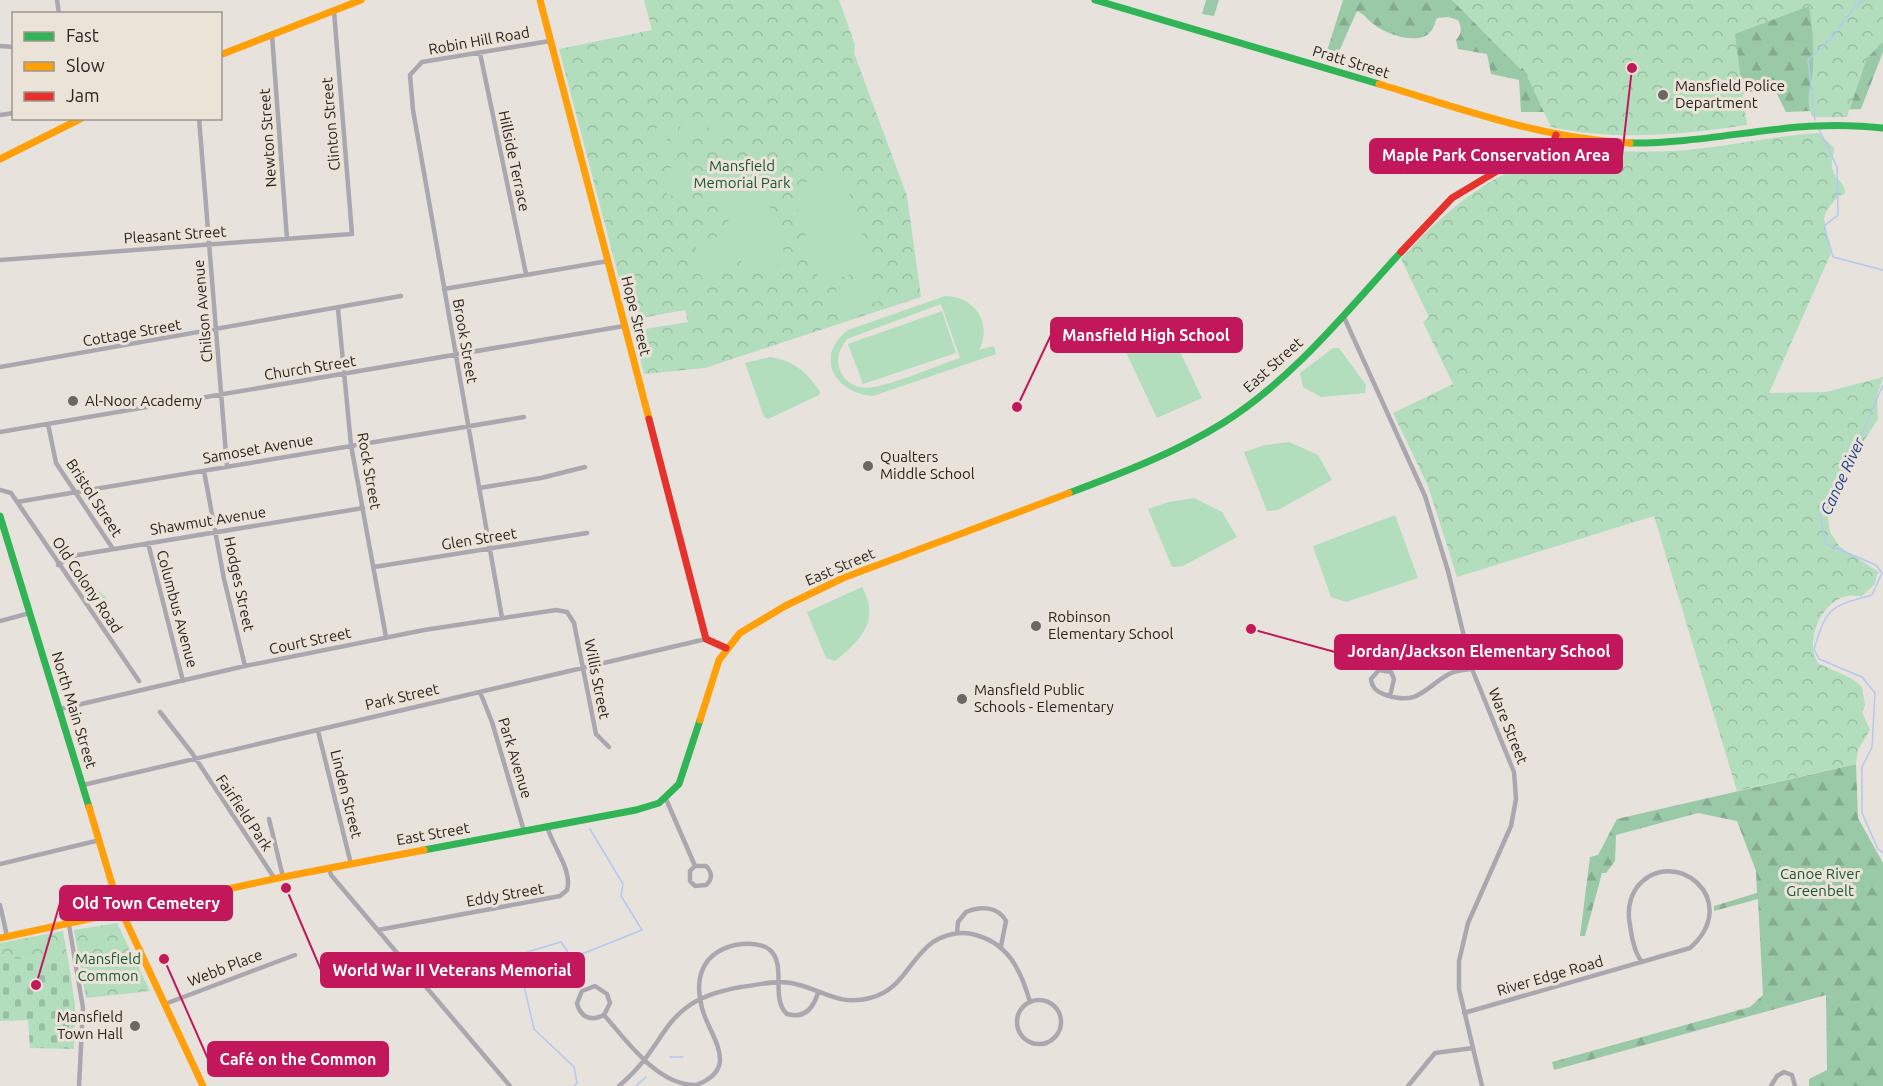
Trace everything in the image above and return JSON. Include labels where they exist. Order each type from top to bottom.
[{"type":"main road","points":[[222,54],[361,0]]},
{"type":"main road","name":"Hope Street","points":[[540,0],[706,639]]},
{"type":"main road","name":"Pratt Street","points":[[1095,0],[1556,135],[1600,142],[1661,142],[1822,122],[1883,128]]},
{"type":"main road","points":[[0,159],[78,120]]},
{"type":"main road","name":"East Street","points":[[4,937],[69,925],[283,877],[636,810],[666,799],[674,791],[682,776],[707,694],[726,648],[740,633],[768,615],[843,578],[1118,474],[1205,434],[1276,384],[1452,198],[1472,183],[1502,168],[1542,159],[1551,149],[1556,135]]},
{"type":"main road","name":"North Main Street","points":[[0,516],[123,913],[203,1086]]},
{"type":"main road","points":[[706,639],[726,648]]},
{"type":"street","name":"Clinton Street","points":[[334,11],[352,234]]},
{"type":"street","name":"Newton Street","points":[[272,35],[287,239]]},
{"type":"street","name":"Robin Hill Road","points":[[413,69],[422,63],[550,41]]},
{"type":"street","name":"Hillside Terrace","points":[[480,53],[526,274]]},
{"type":"street","name":"Brook Street","points":[[413,69],[410,75],[412,100],[502,618]]},
{"type":"street","name":"Chilson Avenue","points":[[200,120],[228,467]]},
{"type":"street","name":"Pleasant Street","points":[[0,260],[352,234]]},
{"type":"street","points":[[444,289],[608,261]]},
{"type":"street","name":"Cottage Street","points":[[0,367],[218,331],[402,296]]},
{"type":"street","name":"Rock Street","points":[[338,309],[351,445],[386,637]]},
{"type":"street","name":"Ware Street","points":[[1343,315],[1425,496],[1450,577],[1472,669],[1511,762],[1516,799],[1511,826],[1468,923],[1460,953],[1458,984],[1482,1086]]},
{"type":"street","name":"Church Street","points":[[0,432],[624,326]]},
{"type":"street","name":"Samoset Avenue","points":[[18,502],[524,417]]},
{"type":"street","name":"Bristol Street","points":[[48,424],[56,463],[113,549]]},
{"type":"street","points":[[479,488],[541,478],[585,467]]},
{"type":"street","name":"Hodges Street","points":[[204,471],[245,666]]},
{"type":"street","points":[[0,490],[11,493],[18,502]]},
{"type":"street","name":"Old Colony Road","points":[[18,502],[58,565],[139,681]]},
{"type":"street","name":"Shawmut Avenue","points":[[58,565],[72,556],[363,508]]},
{"type":"street","name":"Glen Street","points":[[374,567],[587,533]]},
{"type":"street","name":"Columbus Avenue","points":[[148,543],[183,681]]},
{"type":"street","name":"Court Street","points":[[60,710],[245,666],[386,637],[537,612],[567,612]]},
{"type":"street","name":"Willis Street","points":[[567,612],[574,623],[581,669],[596,734],[609,747]]},
{"type":"street","points":[[0,621],[30,613]]},
{"type":"street","name":"Park Street","points":[[83,785],[706,639]]},
{"type":"street","points":[[1390,696],[1394,679],[1391,672],[1379,670],[1371,679],[1372,686],[1379,693],[1390,696],[1410,699],[1422,695],[1447,675],[1472,669]]},
{"type":"street","name":"Park Avenue","points":[[480,692],[498,741],[524,831]]},
{"type":"street","points":[[160,712],[192,753],[194,760]]},
{"type":"street","name":"Linden Street","points":[[318,731],[351,864]]},
{"type":"street","name":"Fairfield Park","points":[[194,760],[275,879]]},
{"type":"street","points":[[666,799],[695,866]]},
{"type":"street","points":[[269,819],[283,877]]},
{"type":"street","name":"Eddy Street","points":[[378,930],[560,896],[567,890],[567,874],[553,846],[547,826]]},
{"type":"street","points":[[0,864],[100,840]]},
{"type":"street","points":[[695,866],[706,867],[711,872],[711,880],[706,885],[695,886],[690,881],[690,871],[695,866]]},
{"type":"street","points":[[329,868],[331,875],[510,1086]]},
{"type":"street","name":"River Edge Road","points":[[1464,1013],[1642,962],[1690,948],[1703,936],[1710,919],[1710,907],[1701,886],[1686,874],[1664,871],[1654,874],[1646,877],[1632,894],[1628,908],[1630,926],[1637,955],[1642,962]]},
{"type":"street","points":[[0,905],[4,937]]},
{"type":"street","points":[[957,933],[958,922],[966,912],[977,908],[988,908],[1000,913],[1006,921],[1001,946]]},
{"type":"street","points":[[69,925],[82,1008],[79,1086]]},
{"type":"street","points":[[619,1086],[679,1012],[701,997],[717,991],[778,982],[791,983],[828,998],[856,1000],[888,992],[907,975],[933,942],[957,933],[980,936],[1001,946],[1013,961],[1030,1002]]},
{"type":"street","points":[[603,1015],[643,1059],[671,1080],[684,1085],[696,1085],[712,1076],[718,1066],[720,1050],[702,1009],[700,975],[704,962],[713,954],[738,945],[761,945],[770,950],[776,961],[782,1008],[791,1016],[806,1013],[818,993]]},
{"type":"street","name":"Webb Place","points":[[165,1004],[295,955]]},
{"type":"street","points":[[595,986],[607,994],[610,1003],[603,1015],[595,1019],[583,1015],[577,1003],[582,991],[595,986]]},
{"type":"street","points":[[1047,1001],[1059,1013],[1060,1029],[1049,1042],[1031,1043],[1018,1030],[1020,1012],[1030,1002],[1047,1001]]},
{"type":"street","points":[[1408,1086],[1434,1054],[1473,1048]]},
{"type":"street","points":[[1771,1086],[1777,1076],[1784,1072],[1792,1075],[1795,1086]]},
{"type":"green space","name":"Mansfield Memorial Park","points":[[644,0],[839,0],[855,45],[854,53],[907,196],[921,297],[705,368],[644,374],[633,331],[688,322],[685,310],[630,320],[559,49],[652,30]]},
{"type":"green space","points":[[1206,0],[1219,0],[1214,16],[1202,14]]},
{"type":"green space","points":[[1343,0],[1483,0],[1548,86],[1549,112],[1521,112],[1519,80],[1491,74],[1487,54],[1458,49],[1456,40],[1461,30],[1460,25],[1458,20],[1448,17],[1437,18],[1432,30],[1426,35],[1412,38],[1380,29],[1357,11],[1336,58],[1326,54]]},
{"type":"green space","points":[[1452,0],[1883,0],[1883,42],[1867,58],[1847,117],[1813,117],[1810,111],[1813,52],[1809,6],[1735,34],[1747,125],[1673,134],[1600,134],[1551,127],[1523,68],[1520,69]]},
{"type":"green space","points":[[1705,0],[1883,0],[1883,52],[1861,109],[1786,112],[1773,86],[1732,97]]},
{"type":"green space","points":[[714,112],[720,132],[711,135],[705,114]]},
{"type":"green space","points":[[701,115],[707,136],[698,138],[692,118]]},
{"type":"green space","points":[[688,119],[694,139],[685,142],[679,122]]},
{"type":"green space","points":[[676,123],[682,143],[672,146],[666,125]]},
{"type":"green space","points":[[663,126],[669,147],[660,149],[654,129]]},
{"type":"green space","points":[[650,130],[656,150],[647,153],[641,133]]},
{"type":"green space","points":[[1819,133],[1834,148],[1832,168],[1844,186],[1845,194],[1838,196],[1826,211],[1824,219],[1831,253],[1769,393],[1826,392],[1883,377],[1877,396],[1878,419],[1861,445],[1834,499],[1828,519],[1830,532],[1840,547],[1880,573],[1877,574],[1875,584],[1861,597],[1850,596],[1839,599],[1829,606],[1816,627],[1813,640],[1818,663],[1847,676],[1862,687],[1865,705],[1862,712],[1870,730],[1858,750],[1856,764],[1737,791],[1654,516],[1457,577],[1428,486],[1393,413],[1453,384],[1423,322],[1429,317],[1401,259],[1437,222],[1478,190],[1523,166],[1547,158],[1585,152],[1661,152]]},
{"type":"green space","points":[[678,166],[688,168],[695,182],[689,196],[681,199],[667,194],[661,175],[665,169]]},
{"type":"green space","points":[[758,168],[787,262],[745,275],[716,180]]},
{"type":"green space","points":[[843,172],[872,268],[820,284],[791,187]]},
{"type":"green space","points":[[712,236],[721,238],[734,248],[737,268],[709,276],[704,280],[701,277],[703,272],[695,244]]},
{"type":"green space","points":[[877,278],[883,300],[842,312],[836,289]]},
{"type":"green space","points":[[945,296],[955,297],[972,306],[982,321],[983,340],[979,350],[994,346],[996,354],[873,396],[848,388],[833,372],[832,351],[838,340],[848,330]],"holes":[[[941,304],[960,358],[898,380],[865,388],[853,385],[846,380],[841,374],[838,362],[840,350],[847,339]]]},
{"type":"green space","points":[[942,311],[956,353],[863,384],[848,344]]},
{"type":"green space","points":[[1167,324],[1202,398],[1157,418],[1122,344]]},
{"type":"green space","points":[[1333,348],[1339,348],[1366,385],[1365,393],[1321,397],[1303,387],[1300,373]]},
{"type":"green space","points":[[770,357],[786,361],[799,368],[820,392],[819,395],[768,419],[764,417],[745,363]]},
{"type":"green space","points":[[1289,442],[1318,455],[1332,480],[1278,510],[1267,511],[1244,452],[1265,445]]},
{"type":"green space","points":[[1194,498],[1222,512],[1237,537],[1183,566],[1172,567],[1148,509],[1169,502]]},
{"type":"green space","points":[[1395,515],[1418,578],[1346,602],[1331,597],[1313,546]]},
{"type":"green space","points":[[862,587],[869,610],[865,629],[860,638],[835,661],[826,658],[807,612]]},
{"type":"green space","points":[[96,589],[106,597],[107,602],[102,607],[89,590]]},
{"type":"green space","name":"Canoe River Greenbelt","points":[[1856,764],[1858,818],[1883,863],[1883,1086],[1809,1086],[1809,1079],[1827,1070],[1826,995],[1554,1070],[1552,1062],[1750,1007],[1763,995],[1758,899],[1714,911],[1714,906],[1757,893],[1756,871],[1737,821],[1698,813],[1616,835],[1615,861],[1606,873],[1602,873],[1585,936],[1580,936],[1590,857],[1598,855],[1617,819]]},
{"type":"green space","name":"Mansfield Common","points":[[117,923],[150,991],[86,998],[74,930]]},
{"type":"green space","points":[[63,931],[69,965],[0,955],[0,943]]},
{"type":"green space","points":[[0,955],[69,965],[75,1005],[74,1049],[30,1048],[28,1020],[0,1021]]},
{"type":"waterway","name":"Canoe River","points":[[1815,120],[1808,60],[1831,39],[1856,5],[1864,0]]},
{"type":"waterway","name":"Canoe River","points":[[1818,127],[1837,167],[1838,215],[1824,226],[1833,257],[1883,270]]},
{"type":"waterway","name":"Canoe River","points":[[1883,385],[1831,504],[1820,514],[1826,544],[1876,565],[1882,573],[1872,595],[1847,602],[1832,610],[1823,624],[1814,649],[1819,659],[1862,677],[1875,693],[1872,747],[1862,767],[1862,813],[1878,849],[1883,853]]},
{"type":"waterway","points":[[574,1086],[577,1083],[574,1067],[534,1029],[517,955],[561,942],[572,958],[642,930],[621,896],[623,884],[590,829]]},
{"type":"waterway","points":[[670,1057],[683,1057]]},
{"type":"waterway","points":[[636,1086],[646,1077]]},
{"type":"traffic: fast","points":[[1095,0],[1379,84]]},
{"type":"traffic: fast","points":[[1630,143],[1694,140],[1818,126],[1883,128]]},
{"type":"traffic: fast","points":[[1069,493],[1167,453],[1205,434],[1248,405],[1273,386],[1318,344],[1401,252]]},
{"type":"traffic: fast","points":[[0,516],[89,807]]},
{"type":"traffic: fast","points":[[424,850],[636,810],[659,803],[679,784],[700,720]]},
{"type":"traffic: slow","points":[[222,54],[361,0]]},
{"type":"traffic: slow","points":[[540,0],[649,419]]},
{"type":"traffic: slow","points":[[1379,84],[1472,113],[1534,129],[1566,136],[1630,143]]},
{"type":"traffic: slow","points":[[0,159],[78,120]]},
{"type":"traffic: slow","points":[[700,720],[719,660],[740,633],[785,606],[843,578],[1069,493]]},
{"type":"traffic: slow","points":[[89,807],[118,904],[203,1086]]},
{"type":"traffic: slow","points":[[0,938],[283,877],[424,850]]},
{"type":"traffic: jam","points":[[1401,252],[1452,198],[1502,168],[1542,158],[1551,149],[1556,135]]},
{"type":"traffic: jam","points":[[649,419],[706,639],[726,648]]},
{"type":"place","name":"Maple Park Conservation Area","points":[[1632,68]]},
{"type":"place","name":"Mansfield Police Department","points":[[1663,95]]},
{"type":"place","name":"Al-Noor Academy","points":[[73,401]]},
{"type":"place","name":"Mansfield High School","points":[[1017,407]]},
{"type":"place","name":"Qualters Middle School","points":[[868,466]]},
{"type":"place","name":"Robinson Elementary School","points":[[1036,626]]},
{"type":"place","name":"Jordan/Jackson Elementary School","points":[[1251,629]]},
{"type":"place","name":"Mansfield Public Schools - Elementary","points":[[962,699]]},
{"type":"place","name":"World War II Veterans Memorial","points":[[286,888]]},
{"type":"place","name":"Café on the Common","points":[[164,959]]},
{"type":"place","name":"Old Town Cemetery","points":[[36,985]]},
{"type":"place","name":"Mansfield Town Hall","points":[[135,1026]]}]
